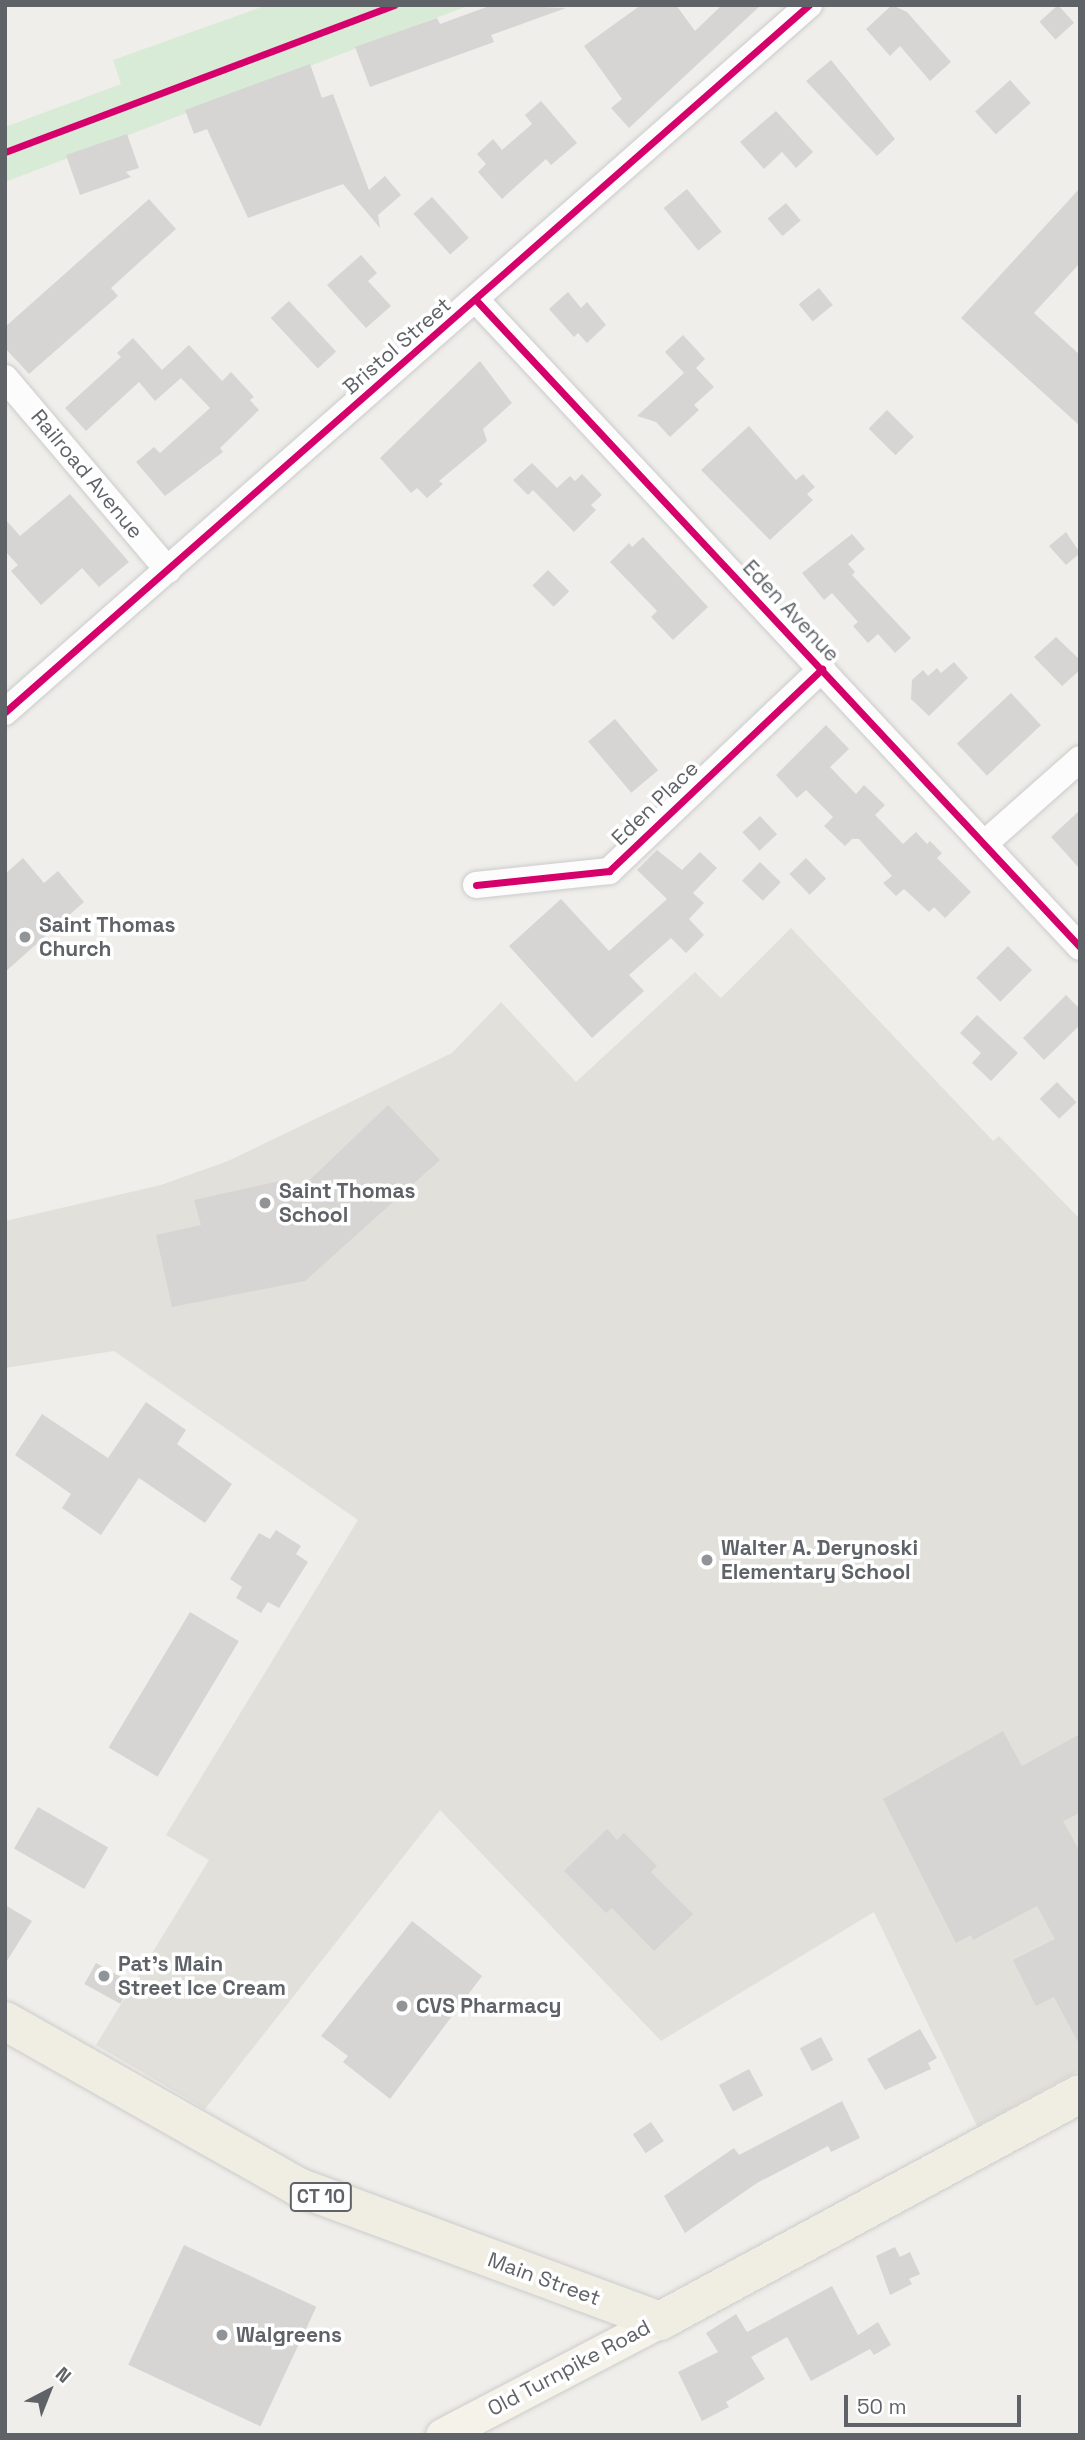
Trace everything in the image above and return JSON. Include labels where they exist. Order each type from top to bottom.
[{"type":"highway","name":"Main Street","points":[[5,2021],[298,2187],[660,2321]]},
{"type":"highway","points":[[660,2321],[1080,2094]]},
{"type":"main road","name":"Old Turnpike Road","points":[[442,2435],[660,2321]]},
{"type":"street","name":"Bristol Street","points":[[5,712],[809,5]]},
{"type":"street","name":"Eden Avenue","points":[[476,300],[1080,947]]},
{"type":"street","name":"Railroad Avenue","points":[[5,378],[168,570]]},
{"type":"street","name":"Eden Place","points":[[476,885],[609,871],[822,669]]},
{"type":"street","points":[[984,844],[1080,759]]},
{"type":"shaded area","name":"Walter A. Derynoski Elementary School","points":[[791,928],[993,1141],[999,1136],[1080,1219],[1080,2070],[977,2126],[874,1912],[661,2041],[440,1810],[205,2109],[96,2045],[209,1860],[166,1835],[358,1520],[114,1351],[5,1368],[5,1221],[161,1185],[228,1161],[452,1053],[501,1002],[576,1082],[695,972],[721,998]]},
{"type":"green space","points":[[267,5],[470,5],[5,182],[5,127],[121,84],[113,60]]},
{"type":"building","points":[[492,5],[566,8],[491,35],[494,42],[370,87],[355,47],[437,18],[440,24]]},
{"type":"building","points":[[641,5],[676,5],[695,31],[722,5],[761,5],[629,128],[611,108],[622,99],[584,46]]},
{"type":"building","points":[[892,5],[907,12],[951,62],[930,81],[900,46],[890,56],[866,29]]},
{"type":"building","points":[[1058,5],[1074,23],[1055,40],[1039,22]]},
{"type":"building","points":[[831,60],[895,139],[877,156],[806,81]]},
{"type":"building","points":[[310,64],[322,98],[333,94],[369,190],[385,176],[401,195],[378,215],[380,228],[343,184],[248,218],[207,129],[194,134],[185,110]]},
{"type":"building","points":[[1010,80],[1031,103],[996,134],[975,111]]},
{"type":"building","points":[[541,101],[577,143],[551,165],[546,159],[502,199],[478,172],[486,164],[477,154],[493,139],[502,150],[532,124],[525,115]]},
{"type":"building","points":[[776,111],[813,152],[796,168],[782,152],[764,169],[740,142]]},
{"type":"building","points":[[127,134],[139,168],[126,172],[131,177],[80,195],[66,155]]},
{"type":"building","points":[[1080,188],[1080,263],[1034,313],[1080,355],[1080,426],[961,318]]},
{"type":"building","points":[[687,189],[722,232],[698,251],[664,208]]},
{"type":"building","points":[[432,197],[469,238],[450,255],[413,214]]},
{"type":"building","points":[[149,199],[176,229],[111,288],[118,296],[29,374],[5,348],[5,327]]},
{"type":"building","points":[[786,203],[801,221],[782,236],[768,218]]},
{"type":"building","points":[[361,255],[377,273],[368,281],[391,306],[366,328],[327,285]]},
{"type":"building","points":[[819,288],[833,305],[813,321],[799,304]]},
{"type":"building","points":[[568,292],[581,308],[587,302],[606,325],[587,343],[578,333],[574,337],[549,309]]},
{"type":"building","points":[[289,301],[336,351],[318,369],[271,318]]},
{"type":"building","points":[[683,335],[705,359],[696,368],[714,387],[694,405],[699,410],[670,437],[656,422],[637,416],[684,373],[665,352]]},
{"type":"building","points":[[133,338],[162,370],[189,345],[222,381],[231,372],[254,397],[250,400],[259,410],[220,448],[223,452],[165,496],[136,462],[154,447],[160,453],[210,408],[181,378],[155,401],[139,382],[86,431],[65,408],[121,357],[117,353]]},
{"type":"building","points":[[480,361],[512,403],[483,429],[487,441],[439,481],[443,484],[427,498],[417,488],[411,493],[380,458]]},
{"type":"building","points":[[887,410],[914,437],[895,455],[869,428]]},
{"type":"building","points":[[749,426],[796,480],[803,474],[815,487],[807,494],[813,500],[770,540],[701,470]]},
{"type":"building","points":[[532,463],[557,488],[570,476],[575,481],[582,474],[602,495],[591,505],[596,510],[574,532],[533,490],[528,495],[513,480]]},
{"type":"building","points":[[70,494],[129,562],[99,587],[82,568],[41,605],[11,571],[18,565],[5,551],[5,519],[20,536]]},
{"type":"building","points":[[1066,532],[1080,553],[1066,565],[1049,546]]},
{"type":"building","points":[[852,534],[865,549],[848,564],[855,572],[852,575],[911,638],[895,653],[878,634],[868,643],[853,626],[858,622],[832,593],[824,600],[802,573]]},
{"type":"building","points":[[643,537],[708,607],[673,640],[651,617],[657,611],[610,562],[629,543],[632,547]]},
{"type":"building","points":[[548,570],[569,591],[554,607],[532,586]]},
{"type":"building","points":[[1056,637],[1080,660],[1080,670],[1062,686],[1034,657]]},
{"type":"building","points":[[954,662],[968,678],[929,716],[911,699],[912,680],[923,670],[928,676],[937,668],[941,673]]},
{"type":"building","points":[[1011,693],[1041,725],[987,776],[957,743]]},
{"type":"building","points":[[615,719],[658,770],[631,793],[588,741]]},
{"type":"building","points":[[826,725],[849,749],[830,767],[856,794],[864,785],[885,805],[875,815],[903,844],[916,832],[927,844],[930,841],[942,853],[937,858],[971,892],[945,918],[934,907],[929,912],[904,889],[896,896],[883,883],[892,876],[859,839],[852,839],[845,846],[824,826],[833,817],[806,790],[797,798],[776,775]]},
{"type":"building","points":[[1080,810],[1080,869],[1051,837]]},
{"type":"building","points":[[760,816],[777,834],[759,851],[742,832]]},
{"type":"building","points":[[657,850],[682,870],[700,852],[717,868],[693,893],[704,903],[689,919],[704,935],[686,953],[671,938],[629,975],[644,991],[592,1038],[509,946],[561,899],[609,951],[667,899],[637,870]]},
{"type":"building","name":"Saint Thomas Church","points":[[23,858],[44,883],[58,871],[84,902],[5,972],[5,874]]},
{"type":"building","points":[[806,858],[826,879],[810,895],[789,874]]},
{"type":"building","points":[[760,862],[781,882],[763,901],[742,881]]},
{"type":"building","points":[[1008,946],[1032,970],[1000,1002],[976,978]]},
{"type":"building","points":[[1066,995],[1080,1009],[1080,1025],[1044,1060],[1023,1038]]},
{"type":"building","points":[[977,1015],[1018,1053],[991,1081],[972,1063],[981,1053],[960,1033]]},
{"type":"building","points":[[1057,1082],[1076,1102],[1059,1119],[1040,1099]]},
{"type":"building","points":[[388,1105],[440,1160],[305,1281],[172,1307],[156,1235],[201,1225],[194,1200],[280,1181],[293,1196]]},
{"type":"building","points":[[146,1402],[186,1430],[177,1444],[232,1484],[205,1523],[139,1478],[101,1535],[62,1508],[71,1494],[15,1455],[42,1414],[108,1458]]},
{"type":"building","points":[[276,1530],[301,1546],[296,1554],[308,1562],[279,1608],[268,1602],[261,1613],[236,1598],[242,1587],[230,1579],[259,1533],[270,1539]]},
{"type":"building","points":[[190,1612],[239,1641],[157,1777],[109,1747]]},
{"type":"building","points":[[1003,1731],[1022,1766],[1080,1734],[1080,1813],[1063,1821],[1080,1852],[1080,2046],[1054,1997],[1036,2006],[1013,1960],[1055,1939],[1037,1906],[973,1940],[971,1935],[956,1943],[883,1799]]},
{"type":"building","points":[[38,1807],[108,1848],[84,1889],[14,1849]]},
{"type":"building","points":[[607,1829],[617,1840],[624,1833],[657,1866],[651,1872],[693,1914],[654,1951],[612,1908],[606,1913],[564,1871]]},
{"type":"building","points":[[5,1905],[32,1921],[5,1964]]},
{"type":"building","name":"CVS Pharmacy","points":[[412,1921],[482,1976],[390,2099],[343,2062],[348,2056],[321,2036]]},
{"type":"building","name":"Pat's Main Street Ice Cream","points":[[96,1963],[132,1983],[120,2004],[84,1984]]},
{"type":"building","points":[[920,2029],[937,2058],[928,2063],[931,2069],[885,2090],[867,2059]]},
{"type":"building","points":[[821,2037],[833,2060],[812,2071],[800,2048]]},
{"type":"building","points":[[749,2069],[763,2095],[733,2111],[719,2085]]},
{"type":"building","points":[[842,2101],[860,2138],[831,2152],[828,2146],[757,2183],[685,2233],[664,2196],[734,2148],[739,2155]]},
{"type":"building","points":[[651,2122],[664,2141],[646,2153],[633,2134]]},
{"type":"building","name":"Walgreens","points":[[184,2245],[316,2307],[261,2426],[128,2365]]},
{"type":"building","points":[[895,2247],[900,2257],[910,2252],[920,2274],[909,2279],[912,2284],[890,2295],[876,2256]]},
{"type":"building","points":[[832,2286],[858,2335],[878,2322],[891,2345],[874,2355],[870,2349],[811,2381],[787,2337],[751,2357],[765,2379],[726,2402],[729,2407],[702,2421],[678,2372],[718,2352],[706,2333],[736,2314],[747,2332]]},
{"type":"cycle path","points":[[5,152],[394,5]]},
{"type":"cycle path","points":[[5,712],[809,5]]},
{"type":"cycle path","points":[[476,300],[1080,947]]},
{"type":"cycle path","points":[[476,885],[609,871],[822,669]]},
{"type":"place","name":"Saint Thomas Church","points":[[25,937]]},
{"type":"place","name":"Saint Thomas School","points":[[265,1203]]},
{"type":"place","name":"Walter A. Derynoski Elementary School","points":[[707,1560]]},
{"type":"place","name":"Pat's Main Street Ice Cream","points":[[104,1976]]},
{"type":"place","name":"CVS Pharmacy","points":[[402,2006]]},
{"type":"place","name":"Walgreens","points":[[222,2335]]}]
